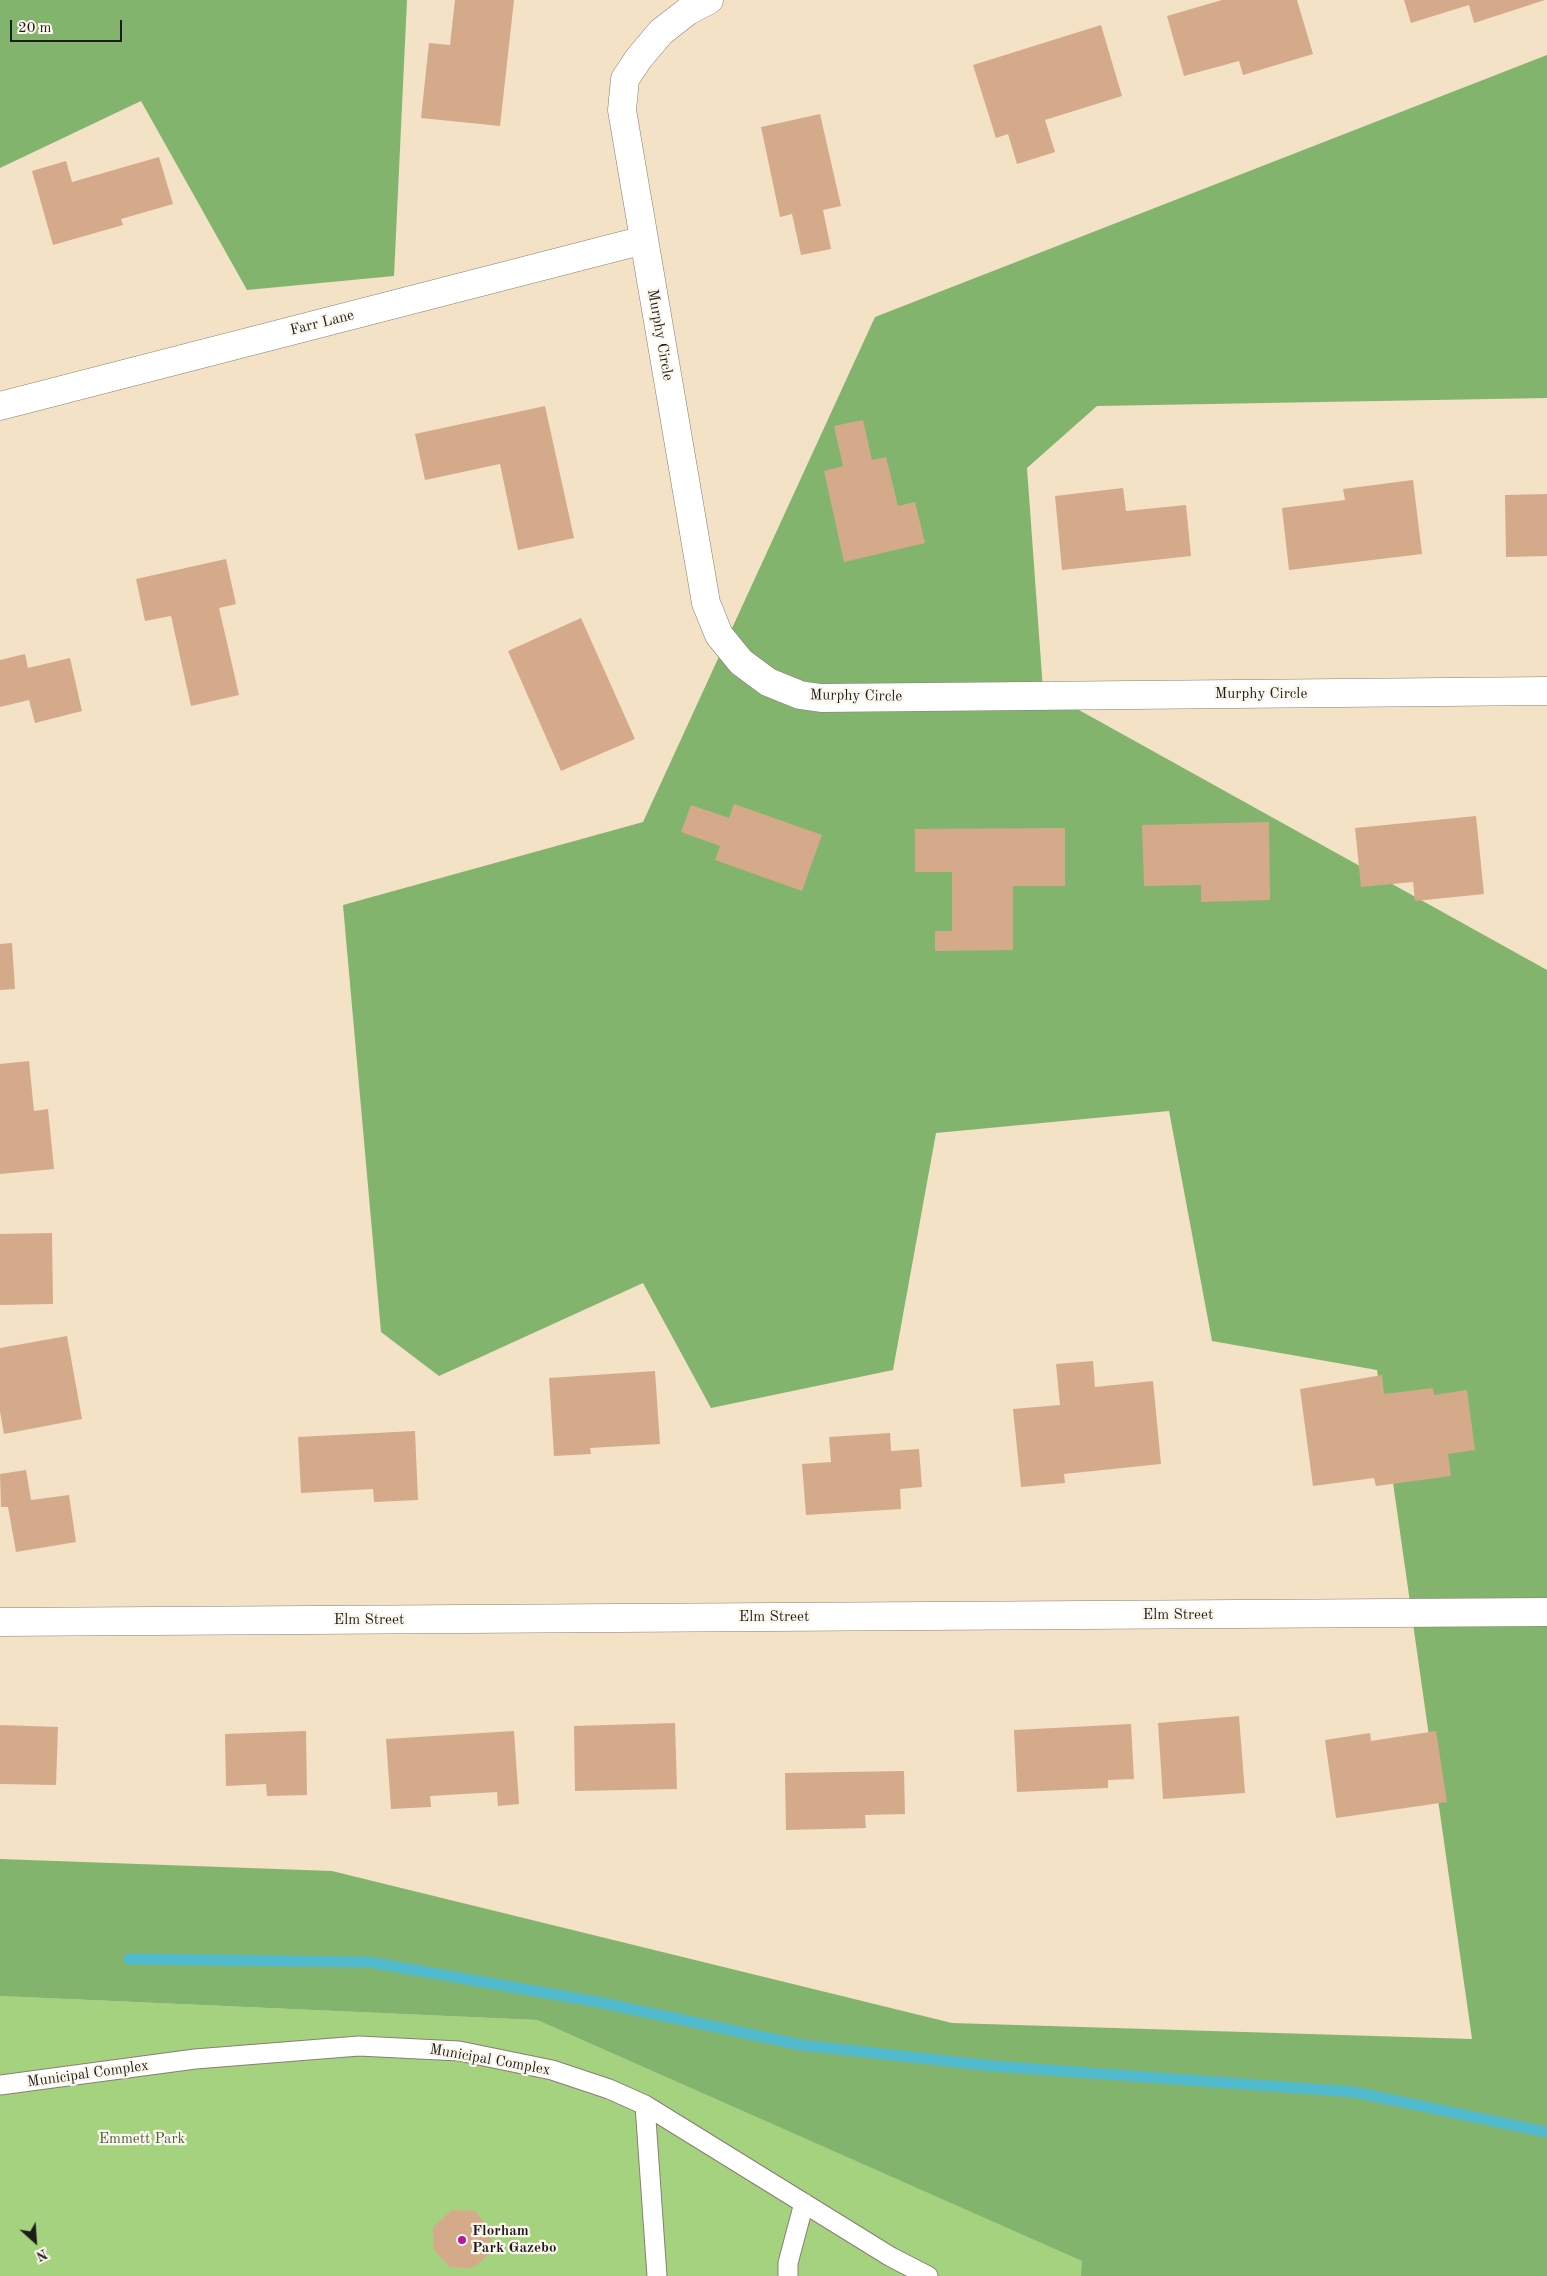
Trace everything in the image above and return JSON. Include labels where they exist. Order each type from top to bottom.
[{"type":"street","name":"Murphy Circle","points":[[708,0],[688,11],[661,32],[639,58],[625,80],[622,110],[706,603],[719,635],[740,662],[768,682],[800,694],[821,698],[1547,691]]},
{"type":"street","name":"Farr Lane","points":[[0,406],[644,240]]},
{"type":"street","name":"Elm Street","points":[[0,1622],[1547,1612]]},
{"type":"lane","name":"Municipal Complex","points":[[0,2085],[195,2059],[359,2046],[459,2051],[552,2070],[609,2089],[645,2105],[891,2257],[928,2276]]},
{"type":"lane","points":[[645,2105],[657,2276]]},
{"type":"lane","points":[[788,2276],[788,2262],[804,2203]]},
{"type":"green space","points":[[0,0],[407,0],[394,276],[247,290],[141,101],[0,168]]},
{"type":"green space","points":[[1547,55],[1547,398],[1097,406],[1027,468],[1043,690],[1547,970],[1547,2276],[1081,2276],[1082,2261],[537,2020],[0,1996],[0,1859],[332,1871],[952,2023],[1472,2039],[1377,1370],[1212,1341],[1169,1111],[936,1133],[893,1370],[711,1408],[643,1283],[439,1376],[381,1332],[343,905],[643,822],[875,317]]},
{"type":"green space","name":"Emmett Park","points":[[0,1996],[537,2020],[1083,2261],[1547,2205],[1547,2276],[0,2276]]},
{"type":"building","points":[[455,0],[514,0],[500,126],[421,118],[429,43],[450,45]]},
{"type":"building","points":[[1222,0],[1297,0],[1313,54],[1243,75],[1239,61],[1184,76],[1167,16]]},
{"type":"building","points":[[1404,0],[1545,0],[1474,23],[1469,5],[1411,23]]},
{"type":"building","points":[[1101,25],[1122,96],[1045,120],[1055,152],[1017,164],[1008,134],[996,138],[973,65]]},
{"type":"building","points":[[820,114],[841,206],[823,210],[831,249],[801,255],[792,214],[780,217],[761,127]]},
{"type":"building","points":[[159,157],[173,204],[121,219],[123,225],[53,245],[32,171],[66,161],[72,182]]},
{"type":"building","points":[[545,406],[574,538],[518,550],[500,464],[425,480],[415,434]]},
{"type":"building","points":[[863,420],[872,460],[886,457],[898,506],[915,502],[925,543],[844,562],[824,471],[843,466],[834,426]]},
{"type":"building","points":[[1413,480],[1422,554],[1289,570],[1282,508],[1345,500],[1343,489]]},
{"type":"building","points":[[1123,488],[1126,511],[1186,505],[1191,556],[1062,570],[1055,496]]},
{"type":"building","points":[[1547,494],[1547,556],[1506,557],[1505,495]]},
{"type":"building","points":[[226,559],[236,604],[219,608],[239,695],[191,706],[171,616],[145,621],[136,579]]},
{"type":"building","points":[[581,618],[635,739],[561,771],[508,651]]},
{"type":"building","points":[[25,654],[28,668],[70,658],[82,711],[35,723],[29,700],[0,707],[0,660]]},
{"type":"building","points":[[734,804],[822,835],[802,891],[715,860],[720,846],[681,832],[691,805],[729,818]]},
{"type":"building","points":[[1476,816],[1484,894],[1415,901],[1413,882],[1361,887],[1355,828]]},
{"type":"building","points":[[1269,822],[1270,900],[1201,902],[1201,885],[1144,886],[1142,825]]},
{"type":"building","points":[[1065,828],[1065,886],[1013,886],[1013,950],[935,951],[935,931],[952,931],[952,872],[915,872],[915,829]]},
{"type":"building","points":[[12,943],[15,989],[0,990],[0,944]]},
{"type":"building","points":[[29,1061],[34,1111],[48,1109],[54,1169],[0,1174],[0,1064]]},
{"type":"building","points":[[52,1233],[53,1304],[0,1305],[0,1234]]},
{"type":"building","points":[[67,1336],[82,1419],[4,1434],[0,1411],[0,1348]]},
{"type":"building","points":[[1093,1361],[1095,1387],[1153,1381],[1161,1464],[1064,1474],[1065,1483],[1021,1487],[1013,1409],[1060,1405],[1056,1364]]},
{"type":"building","points":[[655,1371],[660,1444],[590,1448],[591,1454],[554,1456],[549,1378]]},
{"type":"building","points":[[1382,1375],[1384,1394],[1433,1388],[1434,1395],[1467,1390],[1475,1450],[1448,1454],[1451,1476],[1376,1486],[1374,1478],[1313,1486],[1300,1389]]},
{"type":"building","points":[[415,1431],[418,1500],[374,1502],[373,1489],[301,1493],[298,1437]]},
{"type":"building","points":[[890,1433],[891,1451],[919,1449],[922,1487],[900,1489],[901,1509],[806,1515],[802,1464],[831,1462],[829,1437]]},
{"type":"building","points":[[26,1470],[31,1500],[69,1495],[76,1542],[16,1552],[8,1507],[1,1507],[0,1474]]},
{"type":"building","points":[[1239,1716],[1245,1793],[1163,1799],[1158,1723]]},
{"type":"building","points":[[675,1723],[677,1789],[575,1791],[574,1726]]},
{"type":"building","points":[[1131,1724],[1134,1779],[1108,1780],[1108,1788],[1017,1792],[1014,1730]]},
{"type":"building","points":[[0,1725],[58,1727],[56,1785],[0,1784]]},
{"type":"building","points":[[306,1731],[307,1795],[267,1796],[266,1784],[226,1786],[225,1734]]},
{"type":"building","points":[[514,1731],[519,1804],[498,1806],[497,1792],[430,1796],[431,1807],[391,1809],[386,1739]]},
{"type":"building","points":[[1436,1731],[1447,1802],[1336,1818],[1325,1740],[1370,1733],[1371,1741]]},
{"type":"building","points":[[904,1771],[905,1814],[865,1815],[866,1828],[786,1830],[785,1773]]},
{"type":"building","name":"Florham Park Gazebo","points":[[452,2210],[475,2211],[491,2231],[490,2254],[472,2268],[450,2267],[434,2250],[433,2227]]},
{"type":"waterway","points":[[129,1959],[369,1962],[598,2002],[801,2045],[993,2066],[1354,2092],[1547,2132]]},
{"type":"place","name":"Florham Park Gazebo","points":[[462,2240]]}]
